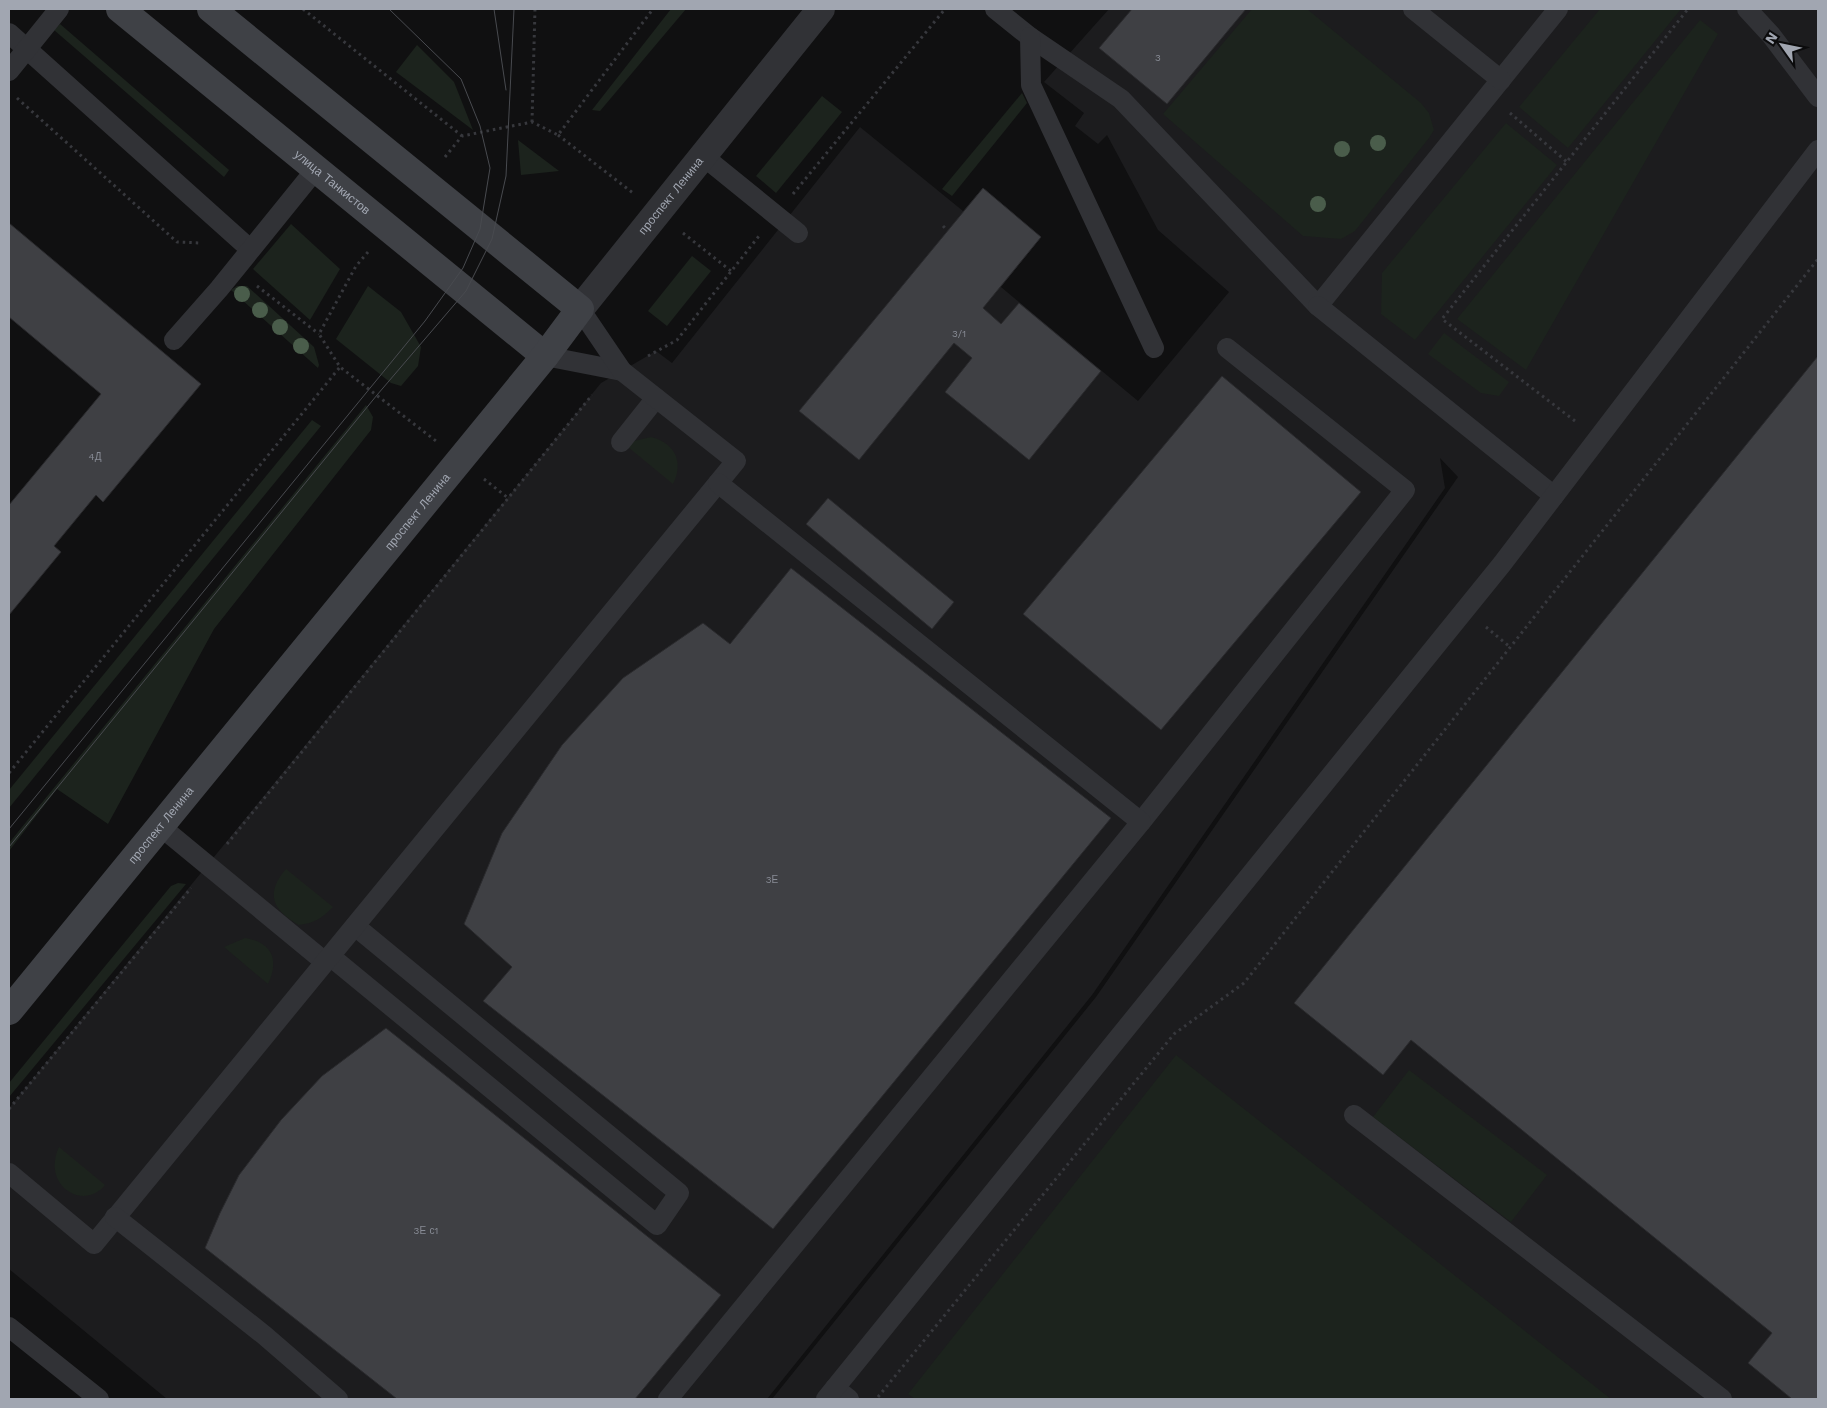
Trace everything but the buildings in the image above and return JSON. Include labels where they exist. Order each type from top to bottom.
[{"type":"main road","name":"улица Танкистов","points":[[120,9],[545,356]]},
{"type":"main road","points":[[211,9],[580,310]]},
{"type":"main road","name":"проспект Ленина","points":[[9,1011],[545,356],[580,310]]},
{"type":"street","name":"проспект Ленина","points":[[580,310],[821,9]]},
{"type":"lane","points":[[9,71],[59,9]]},
{"type":"lane","points":[[995,9],[1030,37],[1121,99],[1318,306],[1554,496]]},
{"type":"lane","points":[[1413,9],[1495,88]]},
{"type":"lane","points":[[1318,306],[1558,9]]},
{"type":"lane","points":[[1747,9],[1771,34],[1818,97]]},
{"type":"lane","points":[[9,33],[250,249]]},
{"type":"lane","points":[[1030,37],[1032,85],[1154,348]]},
{"type":"lane","points":[[836,1396],[1502,564],[1818,150]]},
{"type":"lane","points":[[703,156],[798,233]]},
{"type":"lane","points":[[174,340],[316,169]]},
{"type":"lane","points":[[9,1173],[94,1244],[736,461],[622,371],[580,310]]},
{"type":"lane","points":[[668,1399],[1141,822],[1405,490],[1227,348]]},
{"type":"lane","points":[[545,356],[622,371]]},
{"type":"lane","points":[[621,442],[656,398]]},
{"type":"lane","points":[[718,483],[1141,822]]},
{"type":"lane","points":[[160,826],[208,867],[327,959],[657,1225],[679,1194],[355,926]]},
{"type":"lane","points":[[1354,1115],[1722,1399]]},
{"type":"lane","points":[[115,1217],[264,1335],[338,1399]]},
{"type":"lane","points":[[10,1330],[98,1399]]},
{"type":"path","points":[[303,9],[462,136],[532,122],[558,135],[654,9]]},
{"type":"path","points":[[532,122],[534,9]]},
{"type":"path","points":[[9,1109],[601,383],[677,340],[776,214],[944,9]]},
{"type":"path","points":[[1598,438],[1442,319],[1688,9]]},
{"type":"path","points":[[1495,88],[1567,162]]},
{"type":"path","points":[[16,98],[177,242],[201,243],[234,268],[319,334],[340,367],[460,459]]},
{"type":"path","points":[[943,226],[948,230]]},
{"type":"path","points":[[876,1399],[1174,1034],[1244,984],[1818,260]]},
{"type":"path","points":[[319,334],[356,266]]},
{"type":"path","points":[[9,773],[340,367]]},
{"type":"shaded area","points":[[671,9],[686,9],[600,111],[592,110]]},
{"type":"shaded area","points":[[1109,9],[1818,9],[1818,1399],[772,1399],[1096,997],[1458,477],[1440,458],[1445,488],[1092,995],[767,1399],[167,1399],[9,1269],[9,1108],[601,383],[656,351],[672,363],[860,127],[963,211],[983,188],[1041,237],[1001,287],[1138,401],[1229,292],[1158,230],[1107,135],[1098,144],[1075,126],[1084,113],[1044,82]]},
{"type":"shaded area","points":[[1252,9],[1307,9],[1421,103],[1429,113],[1434,130],[1429,138],[1355,231],[1341,239],[1303,236],[1163,114]]},
{"type":"shaded area","points":[[1600,9],[1681,9],[1568,148],[1519,107]]},
{"type":"shaded area","points":[[1700,20],[1718,34],[1526,370],[1457,319]]},
{"type":"shaded area","points":[[60,24],[229,170],[224,177],[54,30]]},
{"type":"shaded area","points":[[417,45],[454,82],[473,130],[396,72]]},
{"type":"shaded area","points":[[1022,93],[1027,103],[952,196],[942,189]]},
{"type":"shaded area","points":[[822,96],[842,112],[776,193],[756,176]]},
{"type":"shaded area","points":[[1506,123],[1557,165],[1415,340],[1381,314],[1382,273]]},
{"type":"shaded area","points":[[518,140],[559,171],[521,175]]},
{"type":"shaded area","points":[[291,224],[340,269],[310,320],[253,269]]},
{"type":"shaded area","points":[[692,256],[711,271],[667,326],[648,311]]},
{"type":"shaded area","points":[[237,286],[247,286],[314,347],[319,365],[318,368],[231,290]]},
{"type":"shaded area","points":[[368,286],[401,312],[421,347],[418,366],[401,386],[391,383],[336,339]]},
{"type":"shaded area","points":[[1444,333],[1509,382],[1499,396],[1481,393],[1428,354]]},
{"type":"shaded area","points":[[366,405],[373,417],[371,430],[214,629],[108,824],[57,789],[9,851],[9,843]]},
{"type":"shaded area","points":[[312,420],[321,426],[9,808],[9,790]]},
{"type":"shaded area","points":[[651,437],[666,444],[675,454],[678,468],[673,484],[628,447],[634,441]]},
{"type":"shaded area","points":[[286,869],[333,907],[322,917],[310,923],[299,925],[290,919],[277,907],[274,900],[275,886]]},
{"type":"shaded area","points":[[178,883],[186,884],[9,1097],[9,1083],[171,886]]},
{"type":"shaded area","points":[[245,938],[261,943],[271,953],[273,967],[268,984],[224,947]]},
{"type":"shaded area","points":[[1176,1055],[1611,1399],[915,1399],[908,1394]]},
{"type":"shaded area","points":[[1409,1070],[1547,1175],[1511,1222],[1373,1117]]},
{"type":"shaded area","points":[[59,1147],[105,1185],[96,1193],[86,1196],[76,1195],[67,1190],[60,1183],[56,1173],[55,1161]]},
{"type":"tram line","points":[[9,829],[425,321],[463,268],[480,229],[490,168],[480,126],[461,79],[389,9]]},
{"type":"tram line","points":[[494,9],[506,90]]},
{"type":"tram line","points":[[9,847],[377,395],[466,291],[492,239],[506,176],[514,9]]}]
